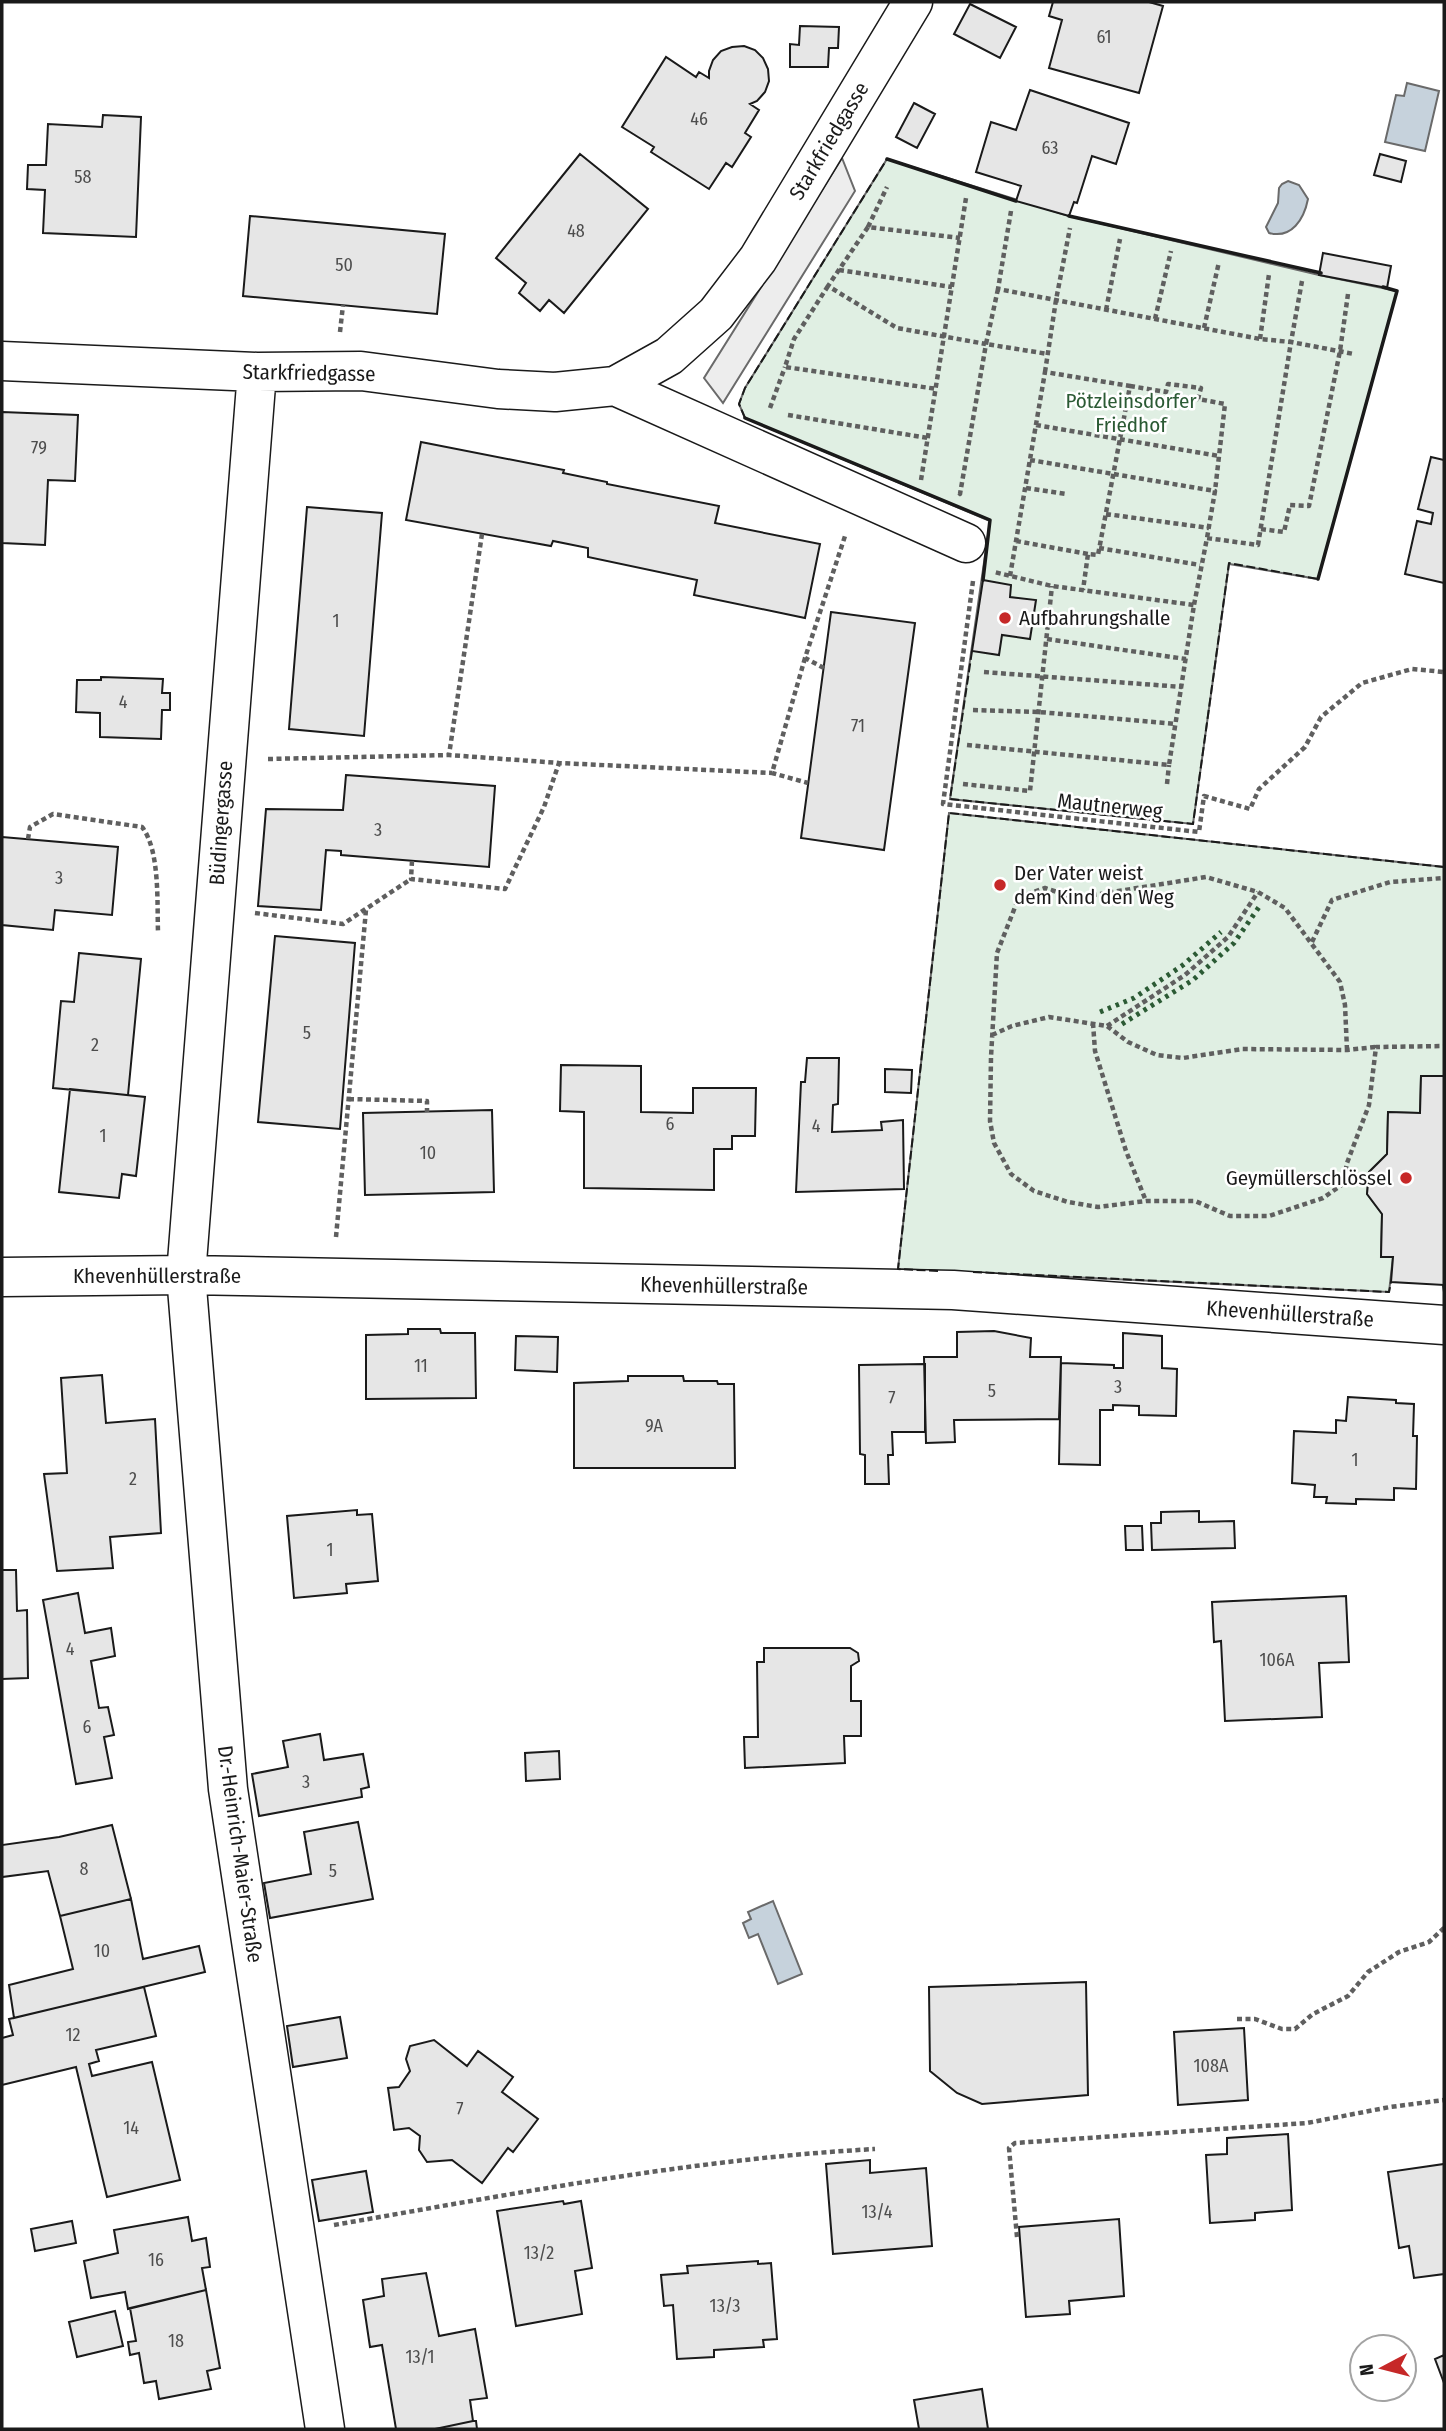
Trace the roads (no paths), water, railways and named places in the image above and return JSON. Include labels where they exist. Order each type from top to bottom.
[{"type":"street","name":"Starkfriedgasse","points":[[2,361],[257,372],[361,371],[498,389],[555,391],[615,386],[669,356],[716,314],[758,259],[913,2]]},
{"type":"street","name":"Büdingergasse","points":[[186,1275],[257,372]]},
{"type":"street","name":"Starkfriedgasse","points":[[615,386],[859,496],[970,559]]},
{"type":"street","name":"Khevenhüllerstraße","points":[[2,1277],[186,1275],[953,1290],[1444,1325]]},
{"type":"street","name":"Dr.-Heinrich-Maier-Straße","points":[[186,1275],[228,1789],[325,2429]]},
{"type":"place","name":"Aufbahrungshalle","points":[[1005,618]]},
{"type":"place","name":"Der Vater weist dem Kind den Weg","points":[[1000,885]]},
{"type":"place","name":"Geymüllerschlössel","points":[[1406,1178]]},
{"type":"park label","name":"Pötzleinsdorfer Friedhof","points":[[1131,413]]}]
